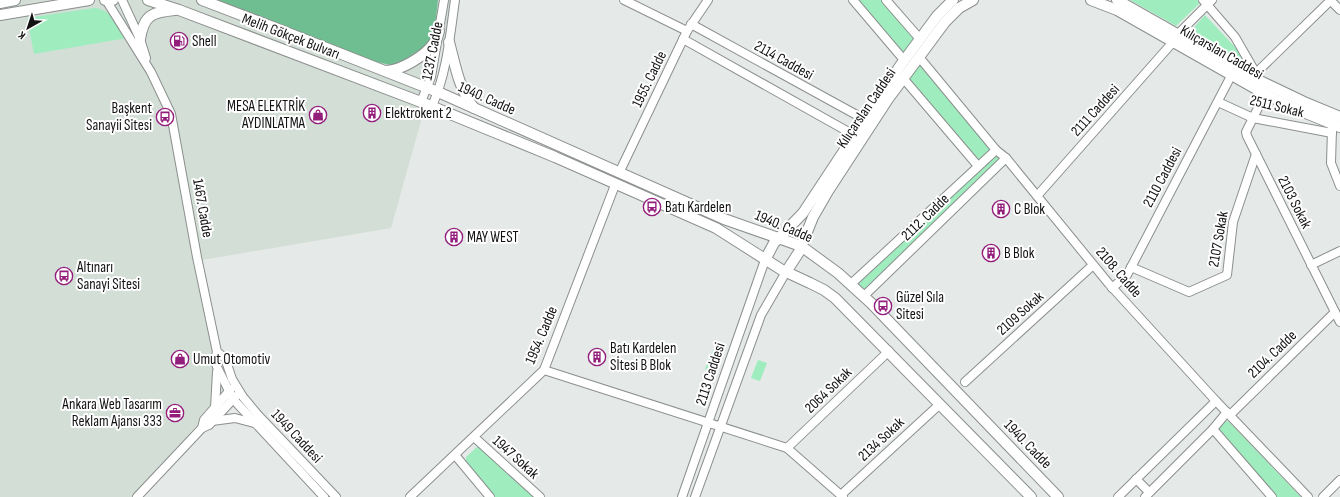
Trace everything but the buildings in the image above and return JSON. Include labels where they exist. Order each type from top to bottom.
[{"type":"main road","points":[[0,3],[15,0]]},
{"type":"main road","points":[[0,15],[89,0]]},
{"type":"main road","name":"1467. Cadde","points":[[106,0],[113,0]]},
{"type":"main road","name":"Melih Gökçek Bulvarı","points":[[148,0],[421,102]]},
{"type":"main road","name":"Melih Gökçek Bulvarı","points":[[202,0],[280,29],[427,88]]},
{"type":"main road","name":"Kılıçarslan Caddesi","points":[[765,260],[779,238],[803,213],[904,60],[937,16],[953,0]]},
{"type":"main road","name":"Kılıçarslan Caddesi","points":[[786,272],[794,260],[828,191],[888,99],[945,22],[959,8],[973,0]]},
{"type":"main road","name":"Kılıçarslan Caddesi","points":[[1091,0],[1117,10],[1258,77],[1304,102],[1340,117]]},
{"type":"main road","name":"Kılıçarslan Caddesi","points":[[1117,0],[1231,76],[1335,128]]},
{"type":"main road","points":[[140,38],[142,26],[153,14],[178,10]]},
{"type":"main road","points":[[385,71],[393,71],[404,66],[427,51],[435,42],[439,31]]},
{"type":"main road","points":[[449,42],[466,99],[474,108]]},
{"type":"main road","name":"1940. Cadde","points":[[427,88],[724,218],[801,246],[825,262],[864,296],[1058,497]]},
{"type":"main road","name":"1940. Cadde","points":[[421,102],[549,154],[615,185],[716,228],[765,260],[824,290],[835,298],[889,351],[1031,497]]},
{"type":"street","name":"1467. Cadde","points":[[106,0],[151,72],[171,114],[196,257],[217,352],[217,367],[230,396]]},
{"type":"street","name":"1467. Cadde","points":[[122,0],[140,38],[151,72]]},
{"type":"street","name":"1237. Cadde","points":[[421,102],[431,77],[444,0]]},
{"type":"street","name":"1237. Cadde","points":[[432,106],[438,92],[449,42],[455,0]]},
{"type":"street","points":[[624,0],[687,32]]},
{"type":"street","name":"1955. Cadde","points":[[619,173],[687,32],[708,0]]},
{"type":"street","points":[[853,0],[904,60]]},
{"type":"street","points":[[886,0],[920,40]]},
{"type":"street","points":[[1208,2],[1235,37],[1258,77],[1330,0],[1340,10]]},
{"type":"street","name":"2111 Caddesi","points":[[1037,196],[1208,2]]},
{"type":"street","name":"2114 Caddesi","points":[[687,32],[864,119]]},
{"type":"street","name":"2114 Caddesi","points":[[687,32],[854,135]]},
{"type":"street","name":"2108. Cadde","points":[[919,57],[996,150],[1006,158],[1112,288],[1228,414],[1308,497]]},
{"type":"street","name":"2110 Caddesi","points":[[1112,288],[1126,276],[1231,76]]},
{"type":"street","points":[[903,78],[978,166]]},
{"type":"street","name":"2103 Sokak","points":[[1265,94],[1246,134],[1340,322]]},
{"type":"street","name":"2511 Sokak","points":[[1218,102],[1253,118],[1335,128]]},
{"type":"street","points":[[1335,128],[1331,163],[1340,186]]},
{"type":"street","name":"2112. Cadde","points":[[851,284],[996,150]]},
{"type":"street","name":"2107 Sokak","points":[[1131,267],[1189,292],[1227,275],[1233,222],[1256,154]]},
{"type":"street","name":"2112. Cadde","points":[[864,296],[1006,158]]},
{"type":"street","name":"1954. Cadde","points":[[410,497],[544,370],[615,185]]},
{"type":"street","points":[[1311,265],[1340,251]]},
{"type":"street","name":"2113 Caddesi","points":[[682,497],[765,260]]},
{"type":"street","name":"2109 Sokak","points":[[965,382],[1093,265]]},
{"type":"street","name":"2113 Caddesi","points":[[695,497],[761,315],[786,272]]},
{"type":"street","name":"2104. Cadde","points":[[1147,495],[1228,414],[1335,312]]},
{"type":"street","name":"2064 Sokak","points":[[787,448],[889,351]]},
{"type":"street","name":"1467. Cadde","points":[[217,352],[225,358],[237,388]]},
{"type":"street","points":[[215,408],[217,367]]},
{"type":"street","points":[[544,370],[787,448],[842,496]]},
{"type":"street","points":[[137,497],[202,428],[212,421],[237,388]]},
{"type":"street","name":"1949 Caddesi","points":[[237,388],[258,415],[336,497]]},
{"type":"street","points":[[202,428],[204,420],[215,408],[230,396]]},
{"type":"street","name":"1949 Caddesi","points":[[230,396],[324,497]]},
{"type":"street","points":[[1118,497],[1216,401]]},
{"type":"street","name":"2134 Sokak","points":[[842,496],[940,404]]},
{"type":"street","points":[[212,421],[235,418],[255,423]]},
{"type":"street","points":[[1213,429],[1272,497]]},
{"type":"street","name":"1947 Sokak","points":[[474,437],[540,497]]},
{"type":"street","points":[[455,455],[490,497]]},
{"type":"street","points":[[1136,479],[1147,495]]},
{"type":"street","points":[[1323,497],[1340,480]]},
{"type":"shaded area","points":[[0,0],[455,0],[391,228],[202,260],[225,392],[135,497],[0,497]]},
{"type":"green space","points":[[207,0],[438,0],[434,35],[429,44],[395,66],[372,61]]},
{"type":"green space","points":[[856,0],[881,0],[914,39],[904,54]]},
{"type":"green space","points":[[1130,0],[1197,0],[1200,3],[1176,26]]},
{"type":"green space","points":[[94,8],[105,11],[114,18],[127,38],[34,54],[27,18]]},
{"type":"green space","points":[[1205,15],[1236,48],[1238,46],[1251,68],[1189,33]]},
{"type":"green space","points":[[919,63],[1008,161],[867,296],[851,281],[982,156],[975,161],[906,80]]},
{"type":"green space","points":[[713,350],[721,353],[714,372],[705,369]]},
{"type":"green space","points":[[758,360],[767,363],[760,381],[751,378]]},
{"type":"green space","points":[[1224,420],[1229,422],[1301,497],[1277,497],[1218,431],[1218,425]]},
{"type":"green space","points":[[478,446],[537,497],[495,497],[466,462],[466,457]]},
{"type":"place","name":"Shell","points":[[179,41]]},
{"type":"place","name":"Elektrokent 2","points":[[372,113]]},
{"type":"place","name":"MESA ELEKTRİK AYDINLATMA","points":[[318,115]]},
{"type":"place","name":"Başkent Sanayii Sitesi","points":[[165,117]]},
{"type":"place","name":"Batı Kardelen","points":[[652,207]]},
{"type":"place","name":"C Blok","points":[[1001,209]]},
{"type":"place","name":"MAY WEST","points":[[454,237]]},
{"type":"place","name":"B Blok","points":[[991,253]]},
{"type":"place","name":"Altınarı Sanayi Sitesi","points":[[64,276]]},
{"type":"place","name":"Güzel Sıla Sitesi","points":[[883,306]]},
{"type":"place","name":"Batı Kardelen Sİtesi B Blok","points":[[597,357]]},
{"type":"place","name":"Umut Otomotiv","points":[[180,359]]},
{"type":"place","name":"Ankara Web Tasarım Reklam Ajansı 333","points":[[175,413]]}]
